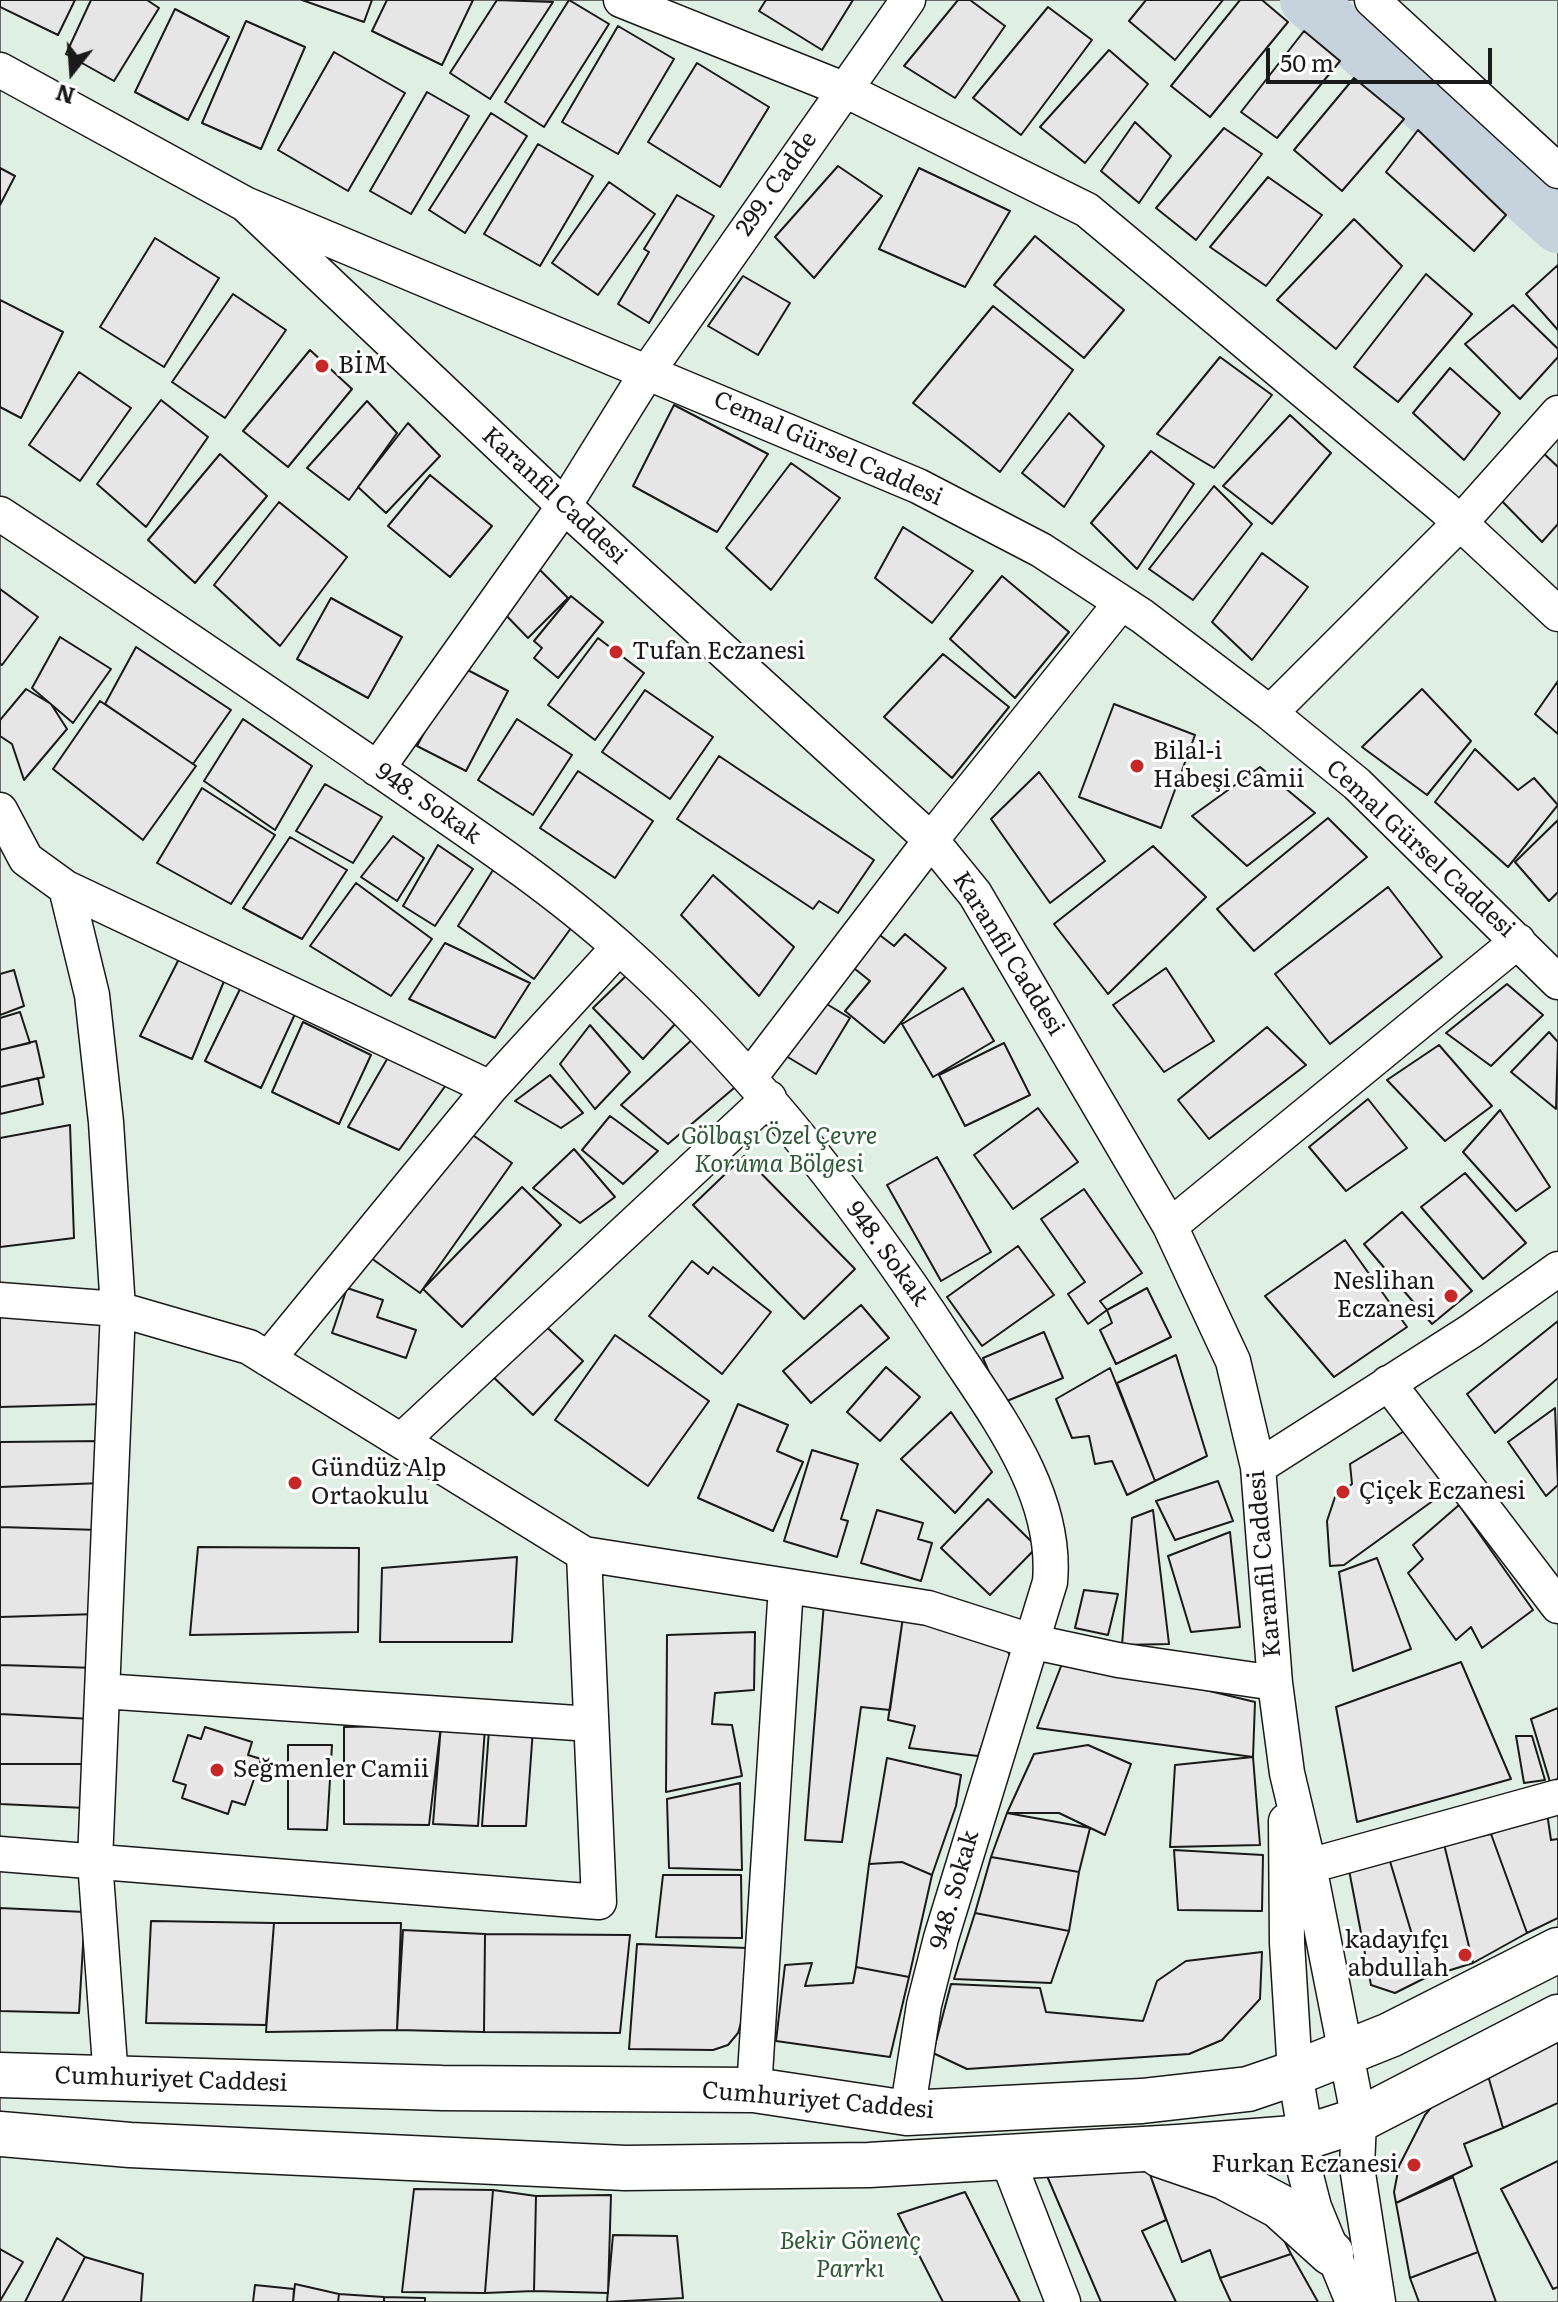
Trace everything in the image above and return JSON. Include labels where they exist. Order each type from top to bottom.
[{"type":"main road","name":"Cumhuriyet Caddesi","points":[[0,2075],[442,2088],[754,2090],[907,2113],[1198,2096],[1248,2089],[1390,2035],[1558,1950]]},
{"type":"main road","name":"Cumhuriyet Caddesi","points":[[0,2134],[130,2145],[625,2168],[869,2165],[1306,2137],[1359,2120],[1558,2017]]},
{"type":"main road","points":[[1143,2149],[1224,2177],[1279,2206],[1331,2253]]},
{"type":"street","points":[[621,0],[843,89],[1087,210],[1460,523],[1558,614]]},
{"type":"street","name":"299. Cadde","points":[[377,769],[564,506],[648,371],[908,0]]},
{"type":"street","points":[[1372,0],[1558,171]]},
{"type":"street","name":"Cemal Gürsel Caddesi","points":[[0,70],[245,204],[918,486],[1041,550],[1121,603],[1270,713],[1357,784],[1558,982]]},
{"type":"street","name":"Karanfil Caddesi","points":[[245,204],[564,506],[931,840],[975,894],[1170,1226],[1233,1361],[1258,1467],[1275,1683],[1287,1773],[1309,1866],[1359,2120],[1357,2167],[1378,2302]]},
{"type":"street","points":[[1270,713],[1460,523],[1558,413]]},
{"type":"street","name":"948. Sokak","points":[[0,514],[167,623],[521,868],[619,947],[759,1088],[915,1291],[1001,1422],[1035,1488],[1046,1521],[1052,1557],[1050,1582],[941,1938],[924,2005],[907,2113]]},
{"type":"street","points":[[401,1441],[759,1088],[931,840],[1121,603]]},
{"type":"street","points":[[0,810],[26,859],[66,888],[490,1088]]},
{"type":"street","points":[[66,888],[92,995],[106,1122],[118,1309],[95,1861],[111,2079]]},
{"type":"street","points":[[1170,1226],[1518,941]]},
{"type":"street","points":[[268,1359],[490,1088],[619,947]]},
{"type":"street","points":[[1258,1467],[1558,1269]]},
{"type":"street","points":[[0,1300],[118,1309],[249,1347],[584,1554],[928,1608],[1034,1642],[1118,1660],[1275,1683]]},
{"type":"street","points":[[1388,1383],[1558,1606]]},
{"type":"street","points":[[0,1854],[599,1902],[584,1554]]},
{"type":"street","points":[[754,2090],[786,1586]]},
{"type":"street","points":[[102,1691],[591,1724]]},
{"type":"street","name":"Karanfil Caddesi","points":[[1287,1773],[1286,1928],[1295,2073],[1306,2137],[1304,2168],[1331,2253],[1353,2302]]},
{"type":"street","points":[[1309,1866],[1558,1797]]},
{"type":"street","points":[[1007,2158],[1063,2302]]},
{"type":"green space","name":"Gölbaşı Özel Çevre Koruma Bölgesi","points":[[0,0],[1558,0],[1558,2302],[0,2302]]},
{"type":"building","points":[[0,0],[75,0],[58,35],[0,7]]},
{"type":"building","points":[[91,0],[147,0],[159,8],[114,81],[66,54]]},
{"type":"building","points":[[302,0],[372,0],[364,22]]},
{"type":"building","points":[[387,0],[473,0],[442,65],[372,31]]},
{"type":"building","points":[[497,0],[553,2],[490,99],[450,73]]},
{"type":"building","points":[[569,0],[609,24],[544,127],[505,102]]},
{"type":"building","points":[[766,0],[853,0],[822,50],[759,11]]},
{"type":"building","points":[[958,0],[970,0],[1005,26],[955,98],[904,66]]},
{"type":"building","points":[[1146,0],[1223,0],[1175,60],[1129,21]]},
{"type":"building","points":[[1240,0],[1262,0],[1288,22],[1210,117],[1171,86]]},
{"type":"building","points":[[1048,7],[1092,40],[1021,135],[973,98]]},
{"type":"building","points":[[175,9],[229,37],[188,120],[135,92]]},
{"type":"building","points":[[246,21],[305,47],[261,149],[202,123]]},
{"type":"building","points":[[618,26],[674,59],[618,154],[562,122]]},
{"type":"building","points":[[1304,31],[1340,61],[1277,138],[1241,112]]},
{"type":"building","points":[[1109,50],[1148,84],[1085,163],[1040,127]]},
{"type":"building","points":[[334,52],[405,93],[348,191],[278,150]]},
{"type":"building","points":[[697,63],[769,107],[720,187],[648,142]]},
{"type":"building","points":[[1354,78],[1404,119],[1342,191],[1294,150]]},
{"type":"building","points":[[427,92],[469,116],[411,214],[370,191]]},
{"type":"building","points":[[491,113],[527,136],[465,233],[429,210]]},
{"type":"building","points":[[1135,122],[1171,156],[1139,203],[1101,171]]},
{"type":"building","points":[[1224,128],[1262,154],[1196,240],[1156,208]]},
{"type":"building","points":[[1418,130],[1506,215],[1474,251],[1386,172]]},
{"type":"building","points":[[538,144],[593,176],[540,266],[484,234]]},
{"type":"building","points":[[838,166],[882,196],[814,278],[775,237]]},
{"type":"building","points":[[0,168],[15,176],[0,205]]},
{"type":"building","points":[[919,168],[1010,211],[965,287],[879,249]]},
{"type":"building","points":[[1268,177],[1322,215],[1266,286],[1210,247]]},
{"type":"building","points":[[609,182],[655,214],[598,295],[552,263]]},
{"type":"building","points":[[677,195],[714,216],[649,323],[618,304],[649,252],[644,249]]},
{"type":"building","points":[[1354,219],[1402,266],[1336,349],[1277,300]]},
{"type":"building","points":[[1035,236],[1124,310],[1084,358],[994,285]]},
{"type":"building","points":[[155,238],[219,278],[164,367],[100,327]]},
{"type":"building","points":[[1558,265],[1558,330],[1526,294]]},
{"type":"building","points":[[1426,274],[1472,314],[1398,402],[1354,367]]},
{"type":"building","points":[[743,276],[790,303],[758,355],[708,326]]},
{"type":"building","points":[[233,294],[286,330],[225,418],[172,382]]},
{"type":"building","points":[[0,300],[63,332],[21,418],[0,407]]},
{"type":"building","points":[[1513,305],[1558,349],[1558,357],[1520,399],[1465,344]]},
{"type":"building","points":[[993,306],[1073,370],[1000,472],[913,403]]},
{"type":"building","points":[[310,350],[352,389],[288,467],[243,431]]},
{"type":"building","points":[[1220,357],[1272,395],[1214,468],[1157,434]]},
{"type":"building","points":[[1450,368],[1500,413],[1464,460],[1413,413]]},
{"type":"building","points":[[79,372],[131,408],[80,481],[29,445]]},
{"type":"building","points":[[161,400],[208,437],[146,527],[97,484]]},
{"type":"building","points":[[367,401],[397,433],[349,500],[307,468]]},
{"type":"building","points":[[674,405],[768,454],[717,532],[633,486]]},
{"type":"building","points":[[1069,413],[1104,446],[1064,507],[1022,473]]},
{"type":"building","points":[[1290,415],[1331,453],[1272,524],[1223,486]]},
{"type":"building","points":[[408,423],[440,456],[386,513],[358,487]]},
{"type":"building","points":[[1540,450],[1558,467],[1558,524],[1542,542],[1496,495]]},
{"type":"building","points":[[1151,451],[1194,484],[1137,569],[1091,523]]},
{"type":"building","points":[[220,454],[267,496],[195,583],[148,540]]},
{"type":"building","points":[[791,463],[840,498],[771,590],[726,548]]},
{"type":"building","points":[[430,475],[492,526],[450,577],[388,526]]},
{"type":"building","points":[[1214,486],[1252,524],[1193,600],[1149,569]]},
{"type":"building","points":[[279,502],[347,557],[280,646],[214,585]]},
{"type":"building","points":[[903,527],[973,571],[932,623],[875,578]]},
{"type":"building","points":[[1262,553],[1308,587],[1252,660],[1212,622]]},
{"type":"building","points":[[540,570],[568,598],[528,638],[500,609]]},
{"type":"building","points":[[1002,576],[1069,632],[1015,698],[950,639]]},
{"type":"building","points":[[0,589],[38,617],[2,665],[0,664]]},
{"type":"building","points":[[571,596],[603,622],[558,678],[534,658],[542,648],[534,641]]},
{"type":"building","points":[[331,598],[402,637],[368,698],[297,659]]},
{"type":"building","points":[[60,637],[111,669],[73,723],[32,688]]},
{"type":"building","points":[[598,638],[644,673],[595,740],[548,705]]},
{"type":"building","points":[[136,647],[231,710],[193,764],[105,704]]},
{"type":"building","points":[[943,654],[1009,707],[952,778],[884,717]]},
{"type":"building","points":[[460,666],[508,691],[466,771],[417,746]]},
{"type":"building","points":[[1558,681],[1558,734],[1535,714]]},
{"type":"building","points":[[26,689],[51,704],[67,729],[24,780],[12,744],[0,736],[0,720]]},
{"type":"building","points":[[1422,689],[1471,741],[1427,795],[1362,747]]},
{"type":"building","points":[[645,690],[713,737],[670,799],[602,752]]},
{"type":"building","points":[[100,701],[196,766],[143,840],[53,769]]},
{"type":"building","name":"Bilal-i Habeşi Camii","points":[[1114,704],[1195,735],[1161,828],[1079,797]]},
{"type":"building","points":[[243,719],[312,766],[275,830],[204,781]]},
{"type":"building","points":[[517,719],[572,755],[533,815],[478,780]]},
{"type":"building","points":[[1475,749],[1518,790],[1534,778],[1558,805],[1508,867],[1435,802]]},
{"type":"building","points":[[719,756],[874,860],[838,913],[819,901],[813,909],[677,819]]},
{"type":"building","points":[[1260,767],[1315,813],[1247,866],[1192,816]]},
{"type":"building","points":[[578,771],[653,821],[615,878],[540,828]]},
{"type":"building","points":[[1039,772],[1105,861],[1050,903],[991,819]]},
{"type":"building","points":[[325,784],[382,817],[353,863],[296,831]]},
{"type":"building","points":[[202,788],[275,835],[231,904],[157,863]]},
{"type":"building","points":[[1328,818],[1367,857],[1254,951],[1217,909]]},
{"type":"building","points":[[1558,820],[1558,892],[1549,901],[1515,862]]},
{"type":"building","points":[[393,836],[424,858],[397,901],[361,877]]},
{"type":"building","points":[[290,837],[347,870],[302,939],[243,908]]},
{"type":"building","points":[[438,845],[473,869],[435,926],[403,906]]},
{"type":"building","points":[[1153,846],[1206,897],[1108,994],[1054,924]]},
{"type":"building","points":[[493,870],[574,924],[534,979],[458,926]]},
{"type":"building","points":[[713,875],[794,947],[759,996],[681,915]]},
{"type":"building","points":[[356,883],[432,939],[391,996],[310,946]]},
{"type":"building","points":[[1388,887],[1442,957],[1330,1044],[1275,974]]},
{"type":"building","points":[[877,933],[894,946],[905,934],[946,968],[884,1043],[845,1011],[870,981],[850,965]]},
{"type":"building","points":[[445,943],[530,983],[495,1038],[409,999]]},
{"type":"building","points":[[182,953],[227,974],[192,1059],[140,1036]]},
{"type":"building","points":[[1166,968],[1214,1041],[1164,1072],[1113,1005]]},
{"type":"building","points":[[14,970],[24,1006],[0,1015],[0,974]]},
{"type":"building","points":[[628,974],[675,1024],[643,1059],[593,1008]]},
{"type":"building","points":[[1507,984],[1543,1015],[1491,1066],[1446,1033]]},
{"type":"building","points":[[242,985],[295,1014],[261,1088],[205,1061]]},
{"type":"building","points":[[963,988],[994,1041],[933,1077],[902,1024]]},
{"type":"building","points":[[820,1000],[850,1018],[816,1074],[786,1056]]},
{"type":"building","points":[[20,1012],[30,1043],[0,1050],[0,1018]]},
{"type":"building","points":[[303,1022],[371,1055],[339,1124],[272,1092]]},
{"type":"building","points":[[590,1025],[630,1072],[595,1109],[560,1064]]},
{"type":"building","points":[[1267,1027],[1306,1065],[1209,1139],[1178,1100]]},
{"type":"building","points":[[1549,1032],[1558,1042],[1556,1109],[1511,1072]]},
{"type":"building","points":[[696,1036],[740,1083],[668,1144],[621,1105]]},
{"type":"building","points":[[36,1041],[44,1077],[0,1087],[0,1050]]},
{"type":"building","points":[[1004,1043],[1030,1095],[965,1126],[939,1075]]},
{"type":"building","points":[[1439,1045],[1492,1106],[1445,1141],[1387,1080]]},
{"type":"building","points":[[390,1054],[446,1085],[399,1150],[348,1127]]},
{"type":"building","points":[[550,1075],[583,1113],[561,1128],[515,1101]]},
{"type":"building","points":[[38,1078],[43,1104],[0,1114],[0,1087]]},
{"type":"building","points":[[1368,1099],[1407,1148],[1346,1191],[1309,1147]]},
{"type":"building","points":[[1038,1108],[1078,1162],[1013,1209],[974,1155]]},
{"type":"building","points":[[1500,1110],[1550,1187],[1516,1211],[1463,1152]]},
{"type":"building","points":[[610,1116],[658,1151],[623,1184],[582,1150]]},
{"type":"building","points":[[70,1125],[74,1238],[0,1247],[0,1138]]},
{"type":"building","points":[[463,1128],[512,1163],[420,1293],[371,1258]]},
{"type":"building","points":[[574,1149],[615,1197],[580,1223],[533,1188]]},
{"type":"building","points":[[744,1156],[855,1269],[804,1319],[693,1205]]},
{"type":"building","points":[[937,1157],[991,1252],[941,1281],[887,1185]]},
{"type":"building","points":[[1465,1173],[1526,1243],[1483,1279],[1421,1207]]},
{"type":"building","points":[[522,1187],[561,1225],[462,1327],[423,1289]]},
{"type":"building","points":[[1084,1189],[1142,1273],[1100,1301],[1107,1310],[1088,1324],[1068,1294],[1085,1282],[1041,1219]]},
{"type":"building","points":[[1402,1212],[1472,1291],[1432,1324],[1364,1244]]},
{"type":"building","points":[[1345,1240],[1407,1327],[1334,1377],[1265,1296]]},
{"type":"building","points":[[1018,1246],[1054,1295],[982,1346],[947,1297]]},
{"type":"building","points":[[692,1261],[708,1274],[713,1267],[771,1312],[722,1374],[649,1316]]},
{"type":"building","points":[[347,1288],[383,1300],[377,1317],[416,1330],[406,1358],[332,1333]]},
{"type":"building","points":[[1147,1288],[1171,1337],[1116,1364],[1100,1330],[1112,1323],[1107,1310]]},
{"type":"building","points":[[861,1305],[889,1338],[811,1403],[783,1371]]},
{"type":"building","points":[[0,1312],[109,1314],[105,1404],[0,1407]]},
{"type":"building","points":[[538,1319],[583,1361],[533,1415],[488,1372]]},
{"type":"building","points":[[1558,1321],[1558,1378],[1495,1433],[1467,1394]]},
{"type":"building","points":[[1044,1332],[1063,1378],[1002,1403],[983,1358]]},
{"type":"building","points":[[615,1335],[709,1401],[648,1486],[555,1420]]},
{"type":"building","points":[[1176,1355],[1207,1456],[1155,1481],[1117,1383]]},
{"type":"building","points":[[886,1367],[920,1397],[880,1441],[847,1412]]},
{"type":"building","points":[[1110,1368],[1155,1481],[1127,1495],[1112,1461],[1095,1464],[1089,1436],[1072,1438],[1056,1399]]},
{"type":"building","points":[[738,1404],[788,1425],[777,1451],[803,1462],[773,1531],[698,1498]]},
{"type":"building","points":[[1555,1408],[1558,1485],[1546,1496],[1508,1442]]},
{"type":"building","points":[[951,1412],[992,1472],[955,1513],[901,1459]]},
{"type":"building","points":[[1411,1427],[1452,1487],[1344,1565],[1330,1566],[1327,1521],[1335,1497],[1352,1484],[1350,1464]]},
{"type":"building","points":[[104,1441],[102,1483],[0,1487],[0,1442]]},
{"type":"building","points":[[812,1450],[858,1464],[841,1519],[848,1521],[837,1557],[784,1541]]},
{"type":"building","points":[[1218,1481],[1233,1521],[1175,1540],[1156,1501]]},
{"type":"building","points":[[102,1483],[99,1530],[0,1527],[0,1487]]},
{"type":"building","points":[[988,1499],[1037,1547],[990,1595],[941,1548]]},
{"type":"building","points":[[1459,1505],[1533,1610],[1482,1648],[1471,1627],[1456,1640],[1408,1573],[1423,1559],[1413,1545]]},
{"type":"building","points":[[877,1510],[923,1523],[918,1539],[932,1543],[921,1581],[861,1563]]},
{"type":"building","points":[[1153,1510],[1169,1644],[1122,1645],[1132,1518]]},
{"type":"building","points":[[0,1527],[99,1530],[97,1614],[0,1617]]},
{"type":"building","points":[[1230,1532],[1240,1627],[1191,1632],[1168,1556]]},
{"type":"building","name":"Gündüz Alp Ortaokulu","points":[[198,1547],[359,1548],[358,1632],[190,1635]]},
{"type":"building","points":[[517,1557],[512,1642],[380,1642],[382,1568]]},
{"type":"building","points":[[1377,1558],[1411,1649],[1353,1671],[1339,1572]]},
{"type":"building","points":[[1084,1590],[1118,1594],[1108,1635],[1075,1628]]},
{"type":"building","points":[[824,1603],[903,1617],[890,1710],[861,1707],[842,1842],[805,1840]]},
{"type":"building","points":[[97,1614],[96,1668],[0,1665],[0,1617]]},
{"type":"building","points":[[903,1617],[998,1634],[1013,1661],[978,1756],[909,1748],[915,1726],[888,1720]]},
{"type":"building","points":[[755,1632],[754,1690],[715,1693],[712,1724],[732,1725],[742,1776],[666,1792],[667,1635]]},
{"type":"building","points":[[1065,1656],[1255,1702],[1253,1757],[1037,1728]]},
{"type":"building","points":[[1461,1662],[1511,1779],[1357,1822],[1336,1707]]},
{"type":"building","points":[[0,1665],[96,1668],[92,1719],[0,1714]]},
{"type":"building","points":[[1558,1708],[1558,1779],[1550,1782],[1531,1719]]},
{"type":"building","points":[[0,1714],[92,1719],[91,1764],[0,1764]]},
{"type":"building","points":[[441,1725],[485,1728],[478,1826],[433,1824]]},
{"type":"building","points":[[441,1725],[429,1825],[344,1824],[344,1727]]},
{"type":"building","name":"Seğmenler Camii","points":[[205,1727],[252,1742],[248,1755],[261,1759],[245,1805],[232,1801],[228,1814],[182,1798],[186,1785],[173,1781],[188,1735],[201,1739]]},
{"type":"building","points":[[533,1729],[526,1826],[482,1826],[489,1730]]},
{"type":"building","points":[[1516,1736],[1532,1736],[1545,1780],[1524,1783]]},
{"type":"building","points":[[288,1745],[332,1745],[327,1830],[288,1829]]},
{"type":"building","points":[[1088,1745],[1131,1764],[1105,1835],[1059,1813],[1007,1813],[1034,1754]]},
{"type":"building","points":[[1253,1757],[1260,1845],[1170,1847],[1175,1765]]},
{"type":"building","points":[[887,1758],[961,1775],[956,1806],[932,1875],[902,1862],[869,1864]]},
{"type":"building","points":[[0,1764],[91,1764],[85,1808],[0,1804]]},
{"type":"building","points":[[740,1783],[742,1870],[669,1868],[667,1799]]},
{"type":"building","points":[[1007,1813],[1090,1828],[1079,1872],[991,1857]]},
{"type":"building","points":[[1547,1813],[1551,1840],[1558,1839],[1558,1918],[1527,1933],[1491,1834]]},
{"type":"building","points":[[1491,1834],[1527,1933],[1473,1963],[1444,1844]]},
{"type":"building","points":[[1444,1844],[1473,1963],[1425,1978],[1389,1858]]},
{"type":"building","points":[[1174,1850],[1263,1855],[1262,1911],[1178,1910]]},
{"type":"building","points":[[991,1857],[1079,1872],[1069,1931],[975,1913]]},
{"type":"building","points":[[1389,1858],[1425,1978],[1395,1993],[1371,1985],[1349,1870]]},
{"type":"building","points":[[902,1862],[932,1875],[909,1977],[856,1967],[869,1864]]},
{"type":"building","points":[[663,1875],[741,1875],[742,1938],[656,1937]]},
{"type":"building","points":[[0,1908],[85,1912],[79,2013],[0,2011]]},
{"type":"building","points":[[975,1913],[1069,1931],[1051,1983],[954,1979]]},
{"type":"building","points":[[151,1921],[274,1923],[266,2025],[146,2023]]},
{"type":"building","points":[[274,1923],[401,1923],[397,2030],[266,2032]]},
{"type":"building","points":[[403,1930],[485,1934],[484,2032],[397,2030]]},
{"type":"building","points":[[485,1934],[630,1935],[620,2033],[484,2032]]},
{"type":"building","points":[[637,1944],[748,1948],[744,2013],[738,2033],[728,2045],[713,2050],[629,2049]]},
{"type":"building","points":[[1262,1952],[1260,1999],[1222,2040],[1189,2054],[967,2069],[933,2053],[951,1984],[1040,1988],[1046,2012],[1143,2021],[1157,1981],[1186,1961]]},
{"type":"building","points":[[812,1963],[805,1986],[853,1983],[856,1967],[909,1977],[890,2057],[776,2041],[785,1965]]},
{"type":"building","points":[[1558,2039],[1558,2103],[1503,2128],[1487,2072]]},
{"type":"building","points":[[1487,2072],[1503,2128],[1464,2144],[1472,2166],[1396,2203],[1394,2192],[1399,2166],[1425,2115],[1442,2094]]},
{"type":"building","points":[[1558,2161],[1558,2287],[1553,2289],[1501,2189]]},
{"type":"building","points":[[1148,2169],[1166,2220],[1142,2231],[1176,2302],[1101,2302],[1047,2176]]},
{"type":"building","points":[[1148,2169],[1260,2211],[1283,2238],[1291,2254],[1220,2278],[1210,2250],[1182,2262]]},
{"type":"building","points":[[1453,2177],[1478,2252],[1410,2278],[1396,2203]]},
{"type":"building","points":[[414,2189],[493,2190],[485,2293],[402,2292]]},
{"type":"building","points":[[493,2190],[536,2196],[534,2291],[485,2293]]},
{"type":"building","points":[[965,2192],[1020,2302],[943,2302],[898,2214]]},
{"type":"building","points":[[611,2195],[608,2293],[534,2291],[536,2196]]},
{"type":"building","points":[[613,2235],[677,2236],[683,2298],[607,2302]]},
{"type":"building","points":[[57,2238],[85,2257],[62,2302],[25,2302]]},
{"type":"building","points":[[0,2249],[23,2262],[0,2301]]},
{"type":"building","points":[[1478,2252],[1496,2302],[1419,2302],[1410,2278]]},
{"type":"building","points":[[1291,2254],[1318,2302],[1231,2302],[1220,2278]]},
{"type":"building","points":[[85,2257],[143,2274],[141,2302],[62,2302]]},
{"type":"building","points":[[295,2284],[339,2294],[338,2302],[293,2302]]},
{"type":"building","points":[[255,2285],[294,2289],[293,2302],[253,2302]]},
{"type":"building","points":[[339,2294],[384,2297],[384,2302],[338,2302]]},
{"type":"building","points":[[384,2297],[425,2298],[425,2302],[384,2302]]},
{"type":"waterway","points":[[1307,0],[1558,226]]},
{"type":"place","name":"BİM","points":[[322,366]]},
{"type":"place","name":"Tufan Eczanesi","points":[[616,652]]},
{"type":"place","name":"Bilal-i Habeşi Camii","points":[[1137,766]]},
{"type":"place","name":"Neslihan Eczanesi","points":[[1451,1296]]},
{"type":"place","name":"Gündüz Alp Ortaokulu","points":[[295,1483]]},
{"type":"place","name":"Çiçek Eczanesi","points":[[1343,1492]]},
{"type":"place","name":"Seğmenler Camii","points":[[217,1770]]},
{"type":"place","name":"kadayıfçı abdullah","points":[[1465,1955]]},
{"type":"place","name":"Furkan Eczanesi","points":[[1414,2165]]},
{"type":"park label","name":"Bekir Gönenç Parrkı","points":[[850,2256]]}]
